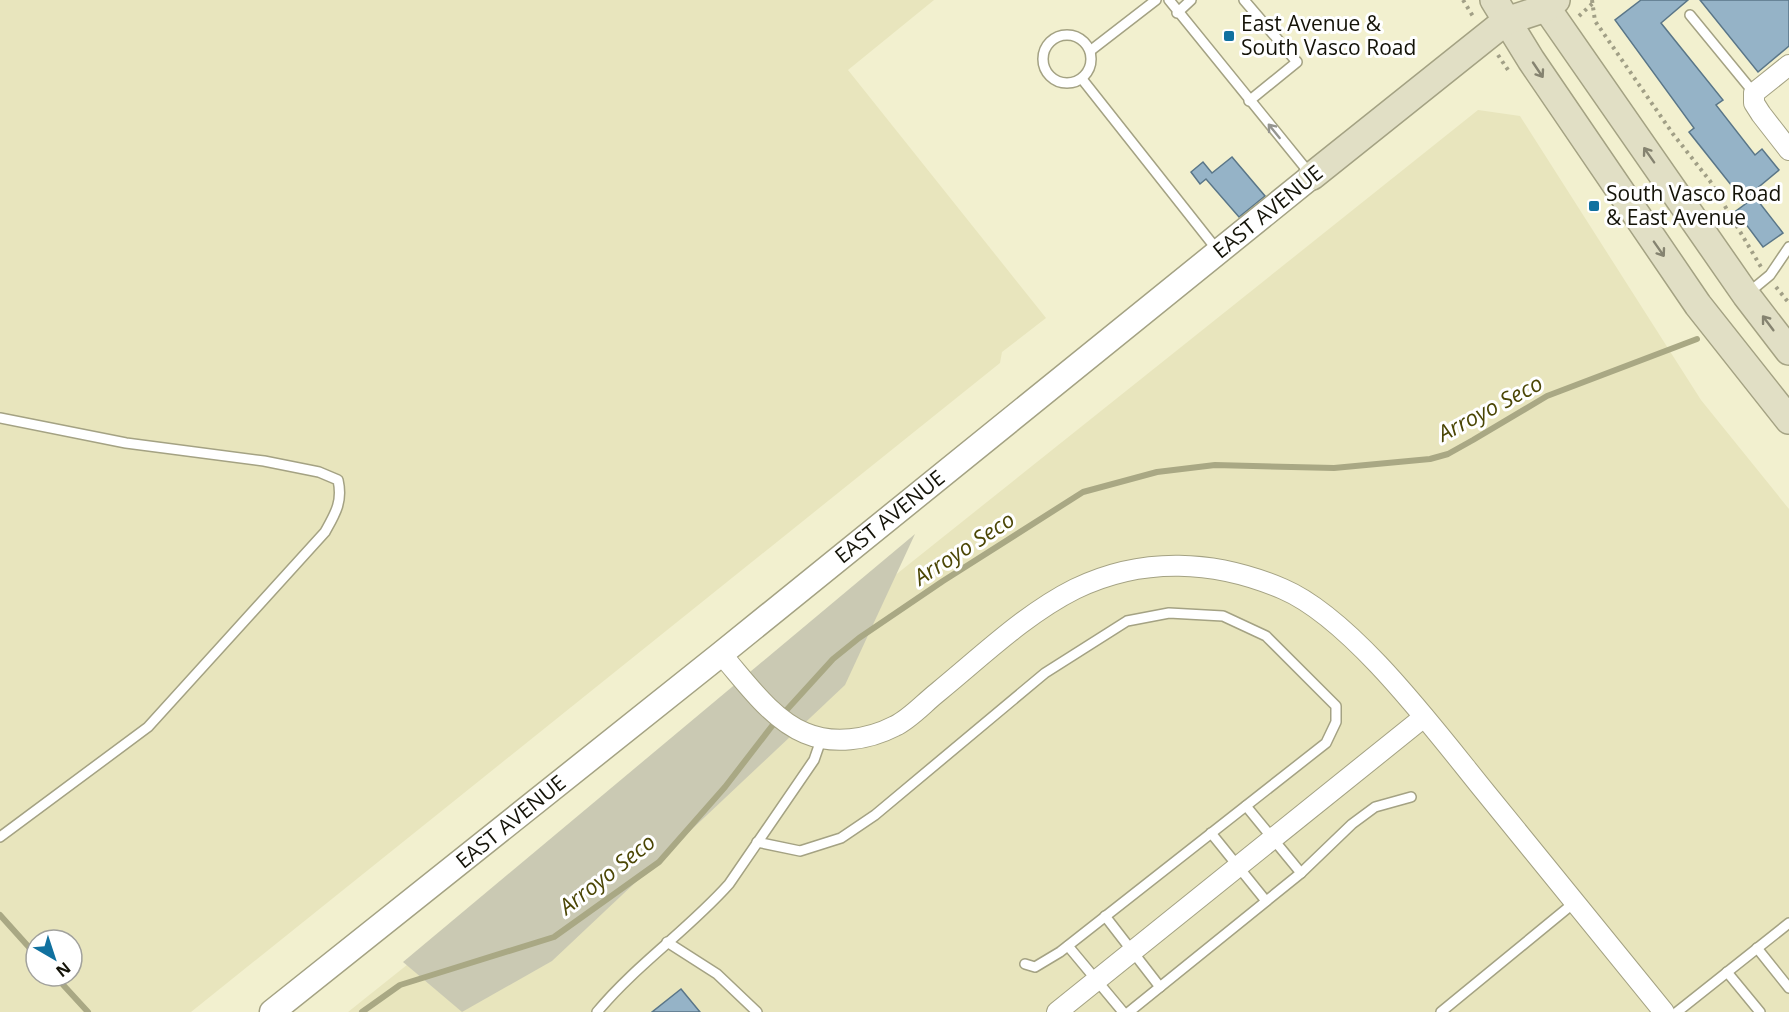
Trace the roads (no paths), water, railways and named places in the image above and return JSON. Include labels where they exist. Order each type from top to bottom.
[{"type":"main road","name":"EAST AVENUE","points":[[1312,176],[1506,7],[1548,3]]},
{"type":"main road","points":[[1548,3],[1746,295],[1789,351]]},
{"type":"main road","points":[[1506,7],[1698,305],[1789,420]]},
{"type":"street","points":[[1789,65],[1754,93],[1754,103],[1789,150]]},
{"type":"street","name":"EAST AVENUE","points":[[272,1012],[721,654],[1312,176]]},
{"type":"street","points":[[721,654],[787,723],[807,734],[835,740],[870,736],[897,726],[1026,621],[1074,590],[1118,572],[1158,566],[1215,567],[1285,590],[1331,620],[1424,717],[1664,1012]]},
{"type":"street","points":[[1057,1012],[1424,717]]},
{"type":"lane","points":[[1090,51],[1156,0]]},
{"type":"lane","points":[[1169,0],[1176,13],[1312,176]]},
{"type":"lane","points":[[1176,13],[1191,0]]},
{"type":"lane","points":[[1244,0],[1297,62],[1249,100]]},
{"type":"lane","points":[[1690,15],[1754,93]]},
{"type":"lane","points":[[1072,36],[1086,44],[1090,51],[1090,66],[1082,79],[1067,84],[1052,79],[1043,65],[1045,49],[1056,38],[1072,36]]},
{"type":"lane","points":[[1082,79],[1219,252]]},
{"type":"lane","points":[[1746,295],[1768,277],[1789,247]]},
{"type":"lane","points":[[0,418],[126,443],[264,461],[319,472],[338,480],[340,490],[340,506],[325,532],[148,727],[0,837]]},
{"type":"lane","points":[[757,842],[800,851],[841,838],[875,815],[1045,673],[1127,621],[1169,613],[1223,616],[1266,636],[1336,706],[1336,722],[1326,742],[1068,946],[1035,967],[1025,964]]},
{"type":"lane","points":[[597,1012],[611,995],[667,942],[714,902],[729,884],[814,760],[822,737]]},
{"type":"lane","points":[[1129,1012],[1300,873],[1352,824],[1375,807],[1411,797]]},
{"type":"lane","points":[[1246,806],[1300,873]]},
{"type":"lane","points":[[1211,833],[1266,901]]},
{"type":"lane","points":[[1441,1012],[1575,902]]},
{"type":"lane","points":[[1105,916],[1131,953],[1160,987]]},
{"type":"lane","points":[[1677,1012],[1789,923]]},
{"type":"lane","points":[[667,942],[717,974],[757,1012]]},
{"type":"lane","points":[[1068,946],[1123,1012]]},
{"type":"lane","points":[[1757,948],[1789,988]]},
{"type":"lane","points":[[1727,972],[1760,1012]]},
{"type":"waterway","name":"Arroyo Seco","points":[[362,1012],[400,985],[554,937],[659,862],[725,787],[772,726],[833,659],[859,638],[943,581],[1083,492],[1157,472],[1215,465],[1334,468],[1430,459],[1448,454],[1547,396],[1697,339]]},
{"type":"waterway","name":"Arroyo Seco","points":[[0,915],[24,942]]},
{"type":"waterway","name":"Arroyo Seco","points":[[66,988],[88,1012]]},
{"type":"place","name":"East Avenue & South Vasco Road","points":[[1229,36]]},
{"type":"place","name":"South Vasco Road & East Avenue","points":[[1594,206]]}]
